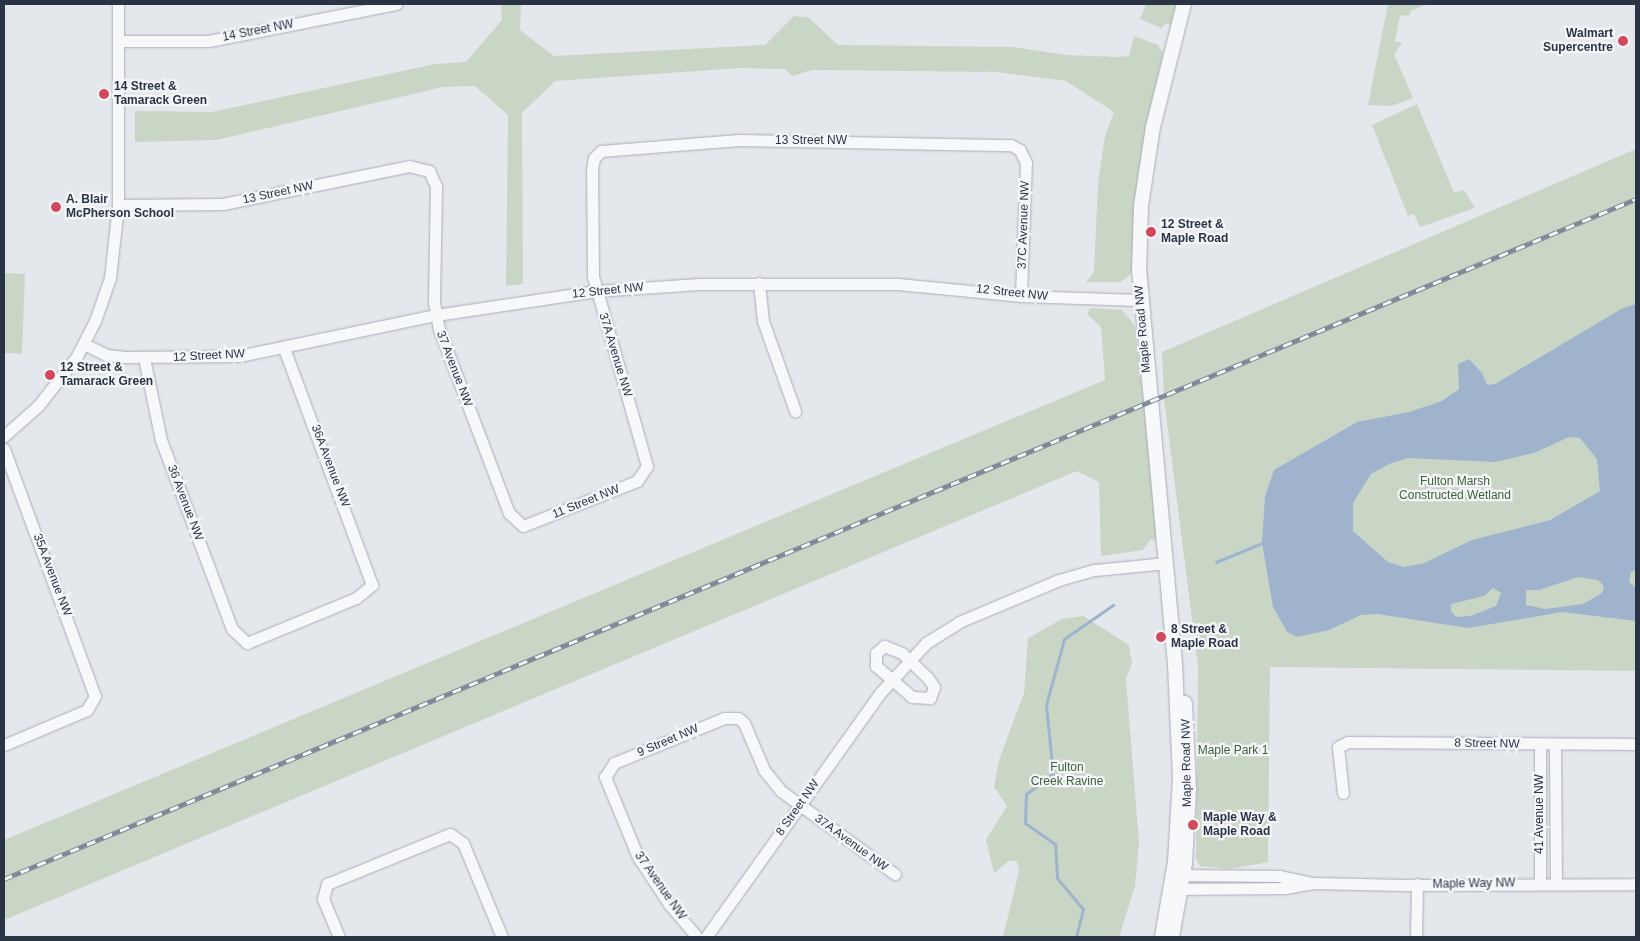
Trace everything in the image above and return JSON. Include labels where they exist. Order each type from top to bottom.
[{"type":"street","points":[[4,436],[54,387],[84,344],[110,278],[118,205],[118,4]]},
{"type":"street","name":"14 Street NW","points":[[118,41],[208,41],[396,4]]},
{"type":"street","name":"Maple Road NW","points":[[1172,937],[1178,882],[1180,778],[1171,618],[1139,300],[1142,206],[1155,118],[1184,4]]},
{"type":"street","name":"Maple Road NW","points":[[1174,42],[1191,4]]},
{"type":"street","name":"13 Street NW","points":[[597,154],[629,147],[759,140],[987,142],[1011,145],[1024,154]]},
{"type":"street","name":"37A Avenue NW","points":[[597,154],[592,170],[596,291],[647,466]]},
{"type":"street","name":"37C Avenue NW","points":[[1022,296],[1024,154]]},
{"type":"street","name":"13 Street NW","points":[[118,205],[223,204],[414,165],[432,175]]},
{"type":"street","name":"37 Avenue NW","points":[[432,175],[436,186],[436,315],[509,513],[517,524]]},
{"type":"street","points":[[759,283],[763,321],[796,411]]},
{"type":"street","name":"12 Street NW","points":[[84,344],[107,355],[144,358],[239,356],[436,315],[596,291],[759,283],[898,284],[1022,296],[1139,300]]},
{"type":"street","name":"36A Avenue NW","points":[[243,642],[256,640],[356,598],[372,585],[284,348]]},
{"type":"street","name":"36 Avenue NW","points":[[144,358],[161,440],[232,629],[243,642]]},
{"type":"street","name":"35A Avenue NW","points":[[4,449],[94,685],[95,702],[87,710],[4,745]]},
{"type":"street","name":"11 Street NW","points":[[517,524],[532,524],[636,481],[647,466]]},
{"type":"street","name":"8 Street NW","points":[[706,937],[891,679],[909,660],[949,627],[1037,588],[1094,570],[1166,563]]},
{"type":"street","points":[[879,648],[893,648],[909,660],[932,683],[930,698],[917,699],[891,679],[876,666],[879,648]]},
{"type":"street","name":"9 Street NW","points":[[605,777],[614,764],[724,718],[738,718]]},
{"type":"street","name":"37A Avenue NW","points":[[738,718],[768,777],[799,806],[895,874]]},
{"type":"street","name":"8 Street NW","points":[[1343,793],[1338,747],[1360,742],[1540,745],[1636,744]]},
{"type":"street","name":"41 Avenue NW","points":[[1540,745],[1540,883]]},
{"type":"street","name":"41 Avenue NW","points":[[1555,745],[1556,883]]},
{"type":"street","name":"37 Avenue NW","points":[[605,777],[638,857],[669,904],[697,937]]},
{"type":"street","points":[[339,937],[323,891],[336,879],[436,837],[455,836],[462,843],[502,937]]},
{"type":"street","name":"Maple Road NW","points":[[1162,937],[1178,882]]},
{"type":"street","name":"Maple Way NW","points":[[1178,882],[1285,888],[1313,883],[1636,884]]},
{"type":"street","points":[[1416,937],[1417,884]]},
{"type":"green space","points":[[501,4],[521,4],[520,30],[554,56],[765,45],[794,16],[808,17],[838,45],[1013,47],[1067,55],[1117,57],[1129,56],[1134,36],[1158,45],[1163,53],[1138,175],[1133,272],[1121,282],[1086,282],[1094,272],[1098,183],[1105,136],[1114,112],[1066,81],[997,72],[813,70],[792,76],[785,69],[740,68],[555,81],[522,113],[523,284],[506,286],[508,115],[475,86],[443,87],[216,140],[135,142],[135,111],[212,112],[435,64],[466,62],[502,20]]},
{"type":"green space","points":[[1146,4],[1180,4],[1172,26],[1167,23],[1161,28],[1140,19]]},
{"type":"green space","points":[[1388,4],[1428,4],[1411,11],[1409,16],[1400,15],[1395,41],[1402,43],[1394,54],[1413,98],[1391,106],[1368,105]]},
{"type":"green space","points":[[1417,104],[1454,193],[1464,190],[1475,208],[1420,227],[1414,214],[1408,216],[1372,125]]},
{"type":"green space","name":"Fulton Marsh Constructed Wetland","points":[[1636,149],[1636,671],[1270,667],[1268,862],[1230,869],[1200,866],[1196,859],[1198,666],[1164,399],[1162,352]]},
{"type":"green space","points":[[4,273],[25,274],[22,354],[4,353]]},
{"type":"green space","points":[[1090,308],[1122,310],[1135,326],[1158,533],[1154,541],[1151,539],[1143,550],[1101,556],[1099,482],[1077,471],[4,920],[4,840],[1105,380],[1101,327],[1087,314]]},
{"type":"green space","name":"Fulton Creek Ravine","points":[[1083,616],[1129,645],[1132,663],[1126,679],[1139,843],[1135,886],[1119,937],[1003,937],[1019,871],[1017,861],[1009,861],[994,873],[986,840],[1007,806],[994,787],[999,760],[1024,693],[1028,638],[1062,619]]},
{"type":"water","points":[[1636,304],[1636,570],[1631,572],[1629,582],[1636,588],[1636,621],[1562,612],[1468,628],[1378,614],[1361,615],[1329,630],[1297,637],[1287,632],[1273,607],[1262,543],[1265,496],[1274,470],[1357,422],[1409,412],[1442,401],[1459,389],[1458,364],[1469,359],[1482,373],[1487,385],[1495,384],[1623,308]],"holes":[[[1569,437],[1580,438],[1597,459],[1600,491],[1550,520],[1472,540],[1424,563],[1404,567],[1388,562],[1353,531],[1353,503],[1371,474],[1389,464],[1408,458],[1495,462],[1534,453]],[[1578,577],[1598,580],[1604,586],[1602,593],[1583,604],[1545,609],[1526,605],[1526,590],[1539,590]],[[1493,588],[1501,593],[1496,606],[1470,616],[1456,617],[1451,611],[1451,604],[1484,596]]]},
{"type":"waterway","points":[[1216,562],[1262,543]]},
{"type":"waterway","points":[[1076,937],[1083,909],[1057,878],[1055,844],[1025,823],[1026,794],[1053,774],[1046,705],[1064,639],[1113,605]]},
{"type":"railway","points":[[4,879],[1636,199]]},
{"type":"place","name":"Walmart Supercentre","points":[[1623,41]]},
{"type":"place","name":"14 Street & Tamarack Green","points":[[104,94]]},
{"type":"place","name":"A. Blair McPherson School","points":[[56,207]]},
{"type":"place","name":"12 Street & Maple Road","points":[[1151,232]]},
{"type":"place","name":"12 Street & Tamarack Green","points":[[50,375]]},
{"type":"place","name":"8 Street & Maple Road","points":[[1161,637]]},
{"type":"place","name":"Maple Way & Maple Road","points":[[1193,825]]},
{"type":"park label","name":"Maple Park 1","points":[[1233,751]]}]
